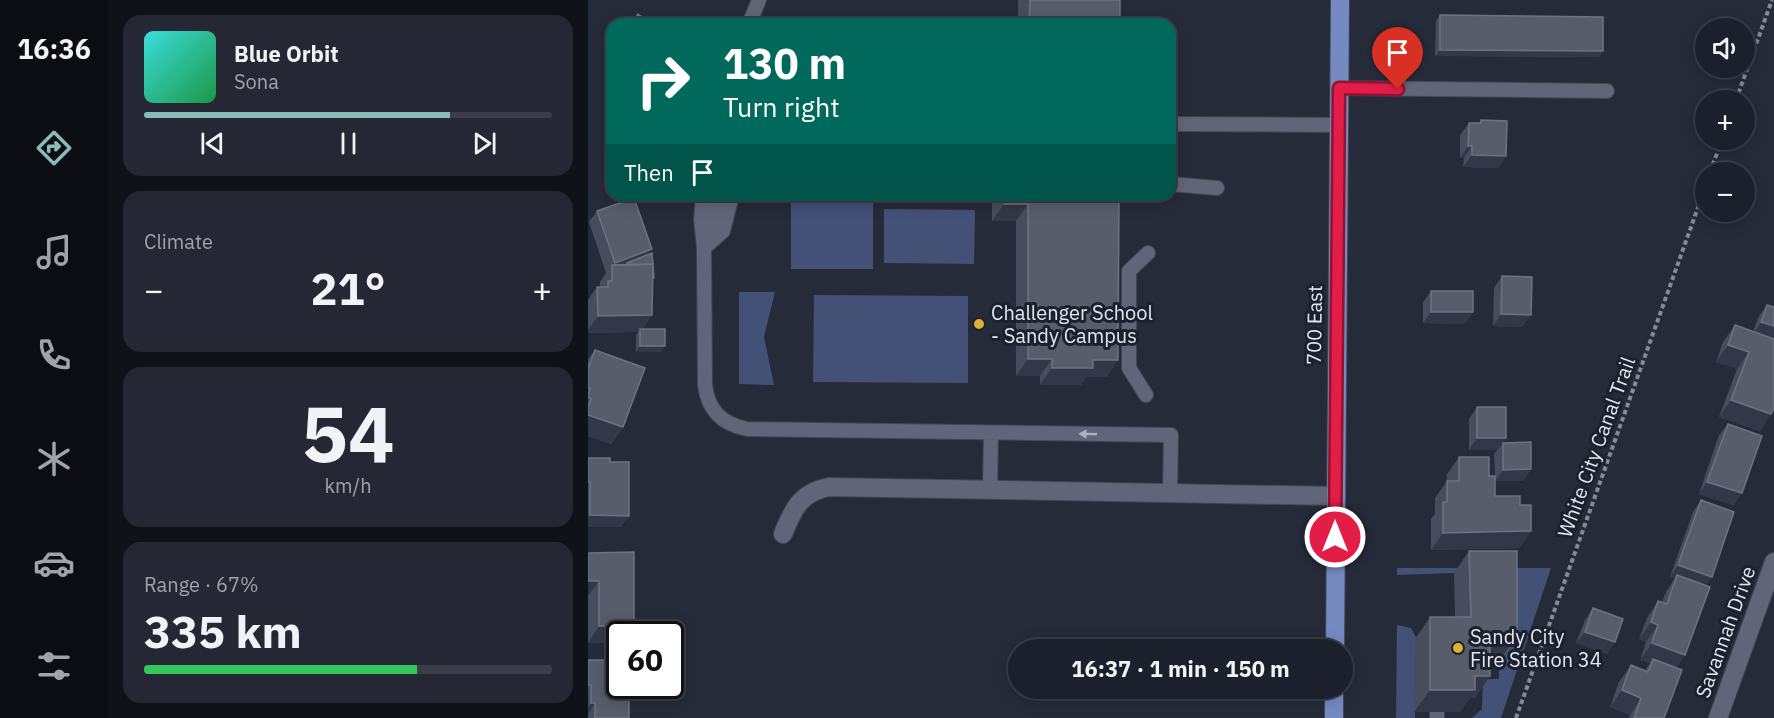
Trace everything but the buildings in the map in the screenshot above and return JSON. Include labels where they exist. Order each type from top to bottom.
[{"type":"main road","name":"700 East","points":[[1335,639],[1340,0]]},
{"type":"main road","points":[[1334,699],[1334,718]]},
{"type":"street","points":[[783,534],[794,508],[801,499],[819,489],[839,486],[1335,496]]},
{"type":"street","name":"Savannah Drive","points":[[1718,718],[1774,562]]},
{"type":"lane","points":[[751,18],[759,0]]},
{"type":"lane","points":[[1339,88],[1607,91]]},
{"type":"lane","points":[[1176,124],[1339,124]]},
{"type":"lane","points":[[1176,185],[1217,188]]},
{"type":"lane","points":[[702,201],[701,219],[704,248],[706,396],[717,416],[726,423],[747,429],[1171,435],[1170,493]]},
{"type":"lane","points":[[704,248],[717,201]]},
{"type":"lane","points":[[704,248],[723,231],[730,201]]},
{"type":"lane","points":[[1146,395],[1129,368],[1130,271],[1148,253]]},
{"type":"lane","points":[[990,490],[991,433]]},
{"type":"path","points":[[1740,90],[1772,0]]},
{"type":"path","name":"White City Canal Trail","points":[[1516,718],[1695,216]]},
{"type":"shaded area","points":[[791,203],[873,203],[873,269],[791,269]]},
{"type":"shaded area","points":[[884,209],[975,210],[974,264],[884,263]]},
{"type":"shaded area","points":[[739,292],[775,292],[764,337],[774,385],[739,384]]},
{"type":"shaded area","points":[[814,295],[968,296],[968,383],[813,382]]},
{"type":"shaded area","points":[[1397,568],[1551,568],[1501,718],[1472,718],[1482,709],[1483,679],[1499,679],[1499,657],[1501,657],[1454,573],[1397,575]]},
{"type":"shaded area","points":[[1397,625],[1411,628],[1417,639],[1415,718],[1396,718]]},
{"type":"place","name":"Challenger School - Sandy Campus","points":[[979,324]]},
{"type":"place","name":"Sandy City Fire Station 34","points":[[1458,648]]},
{"type":"route","points":[[1335,537],[1339,88],[1398,89]]}]
